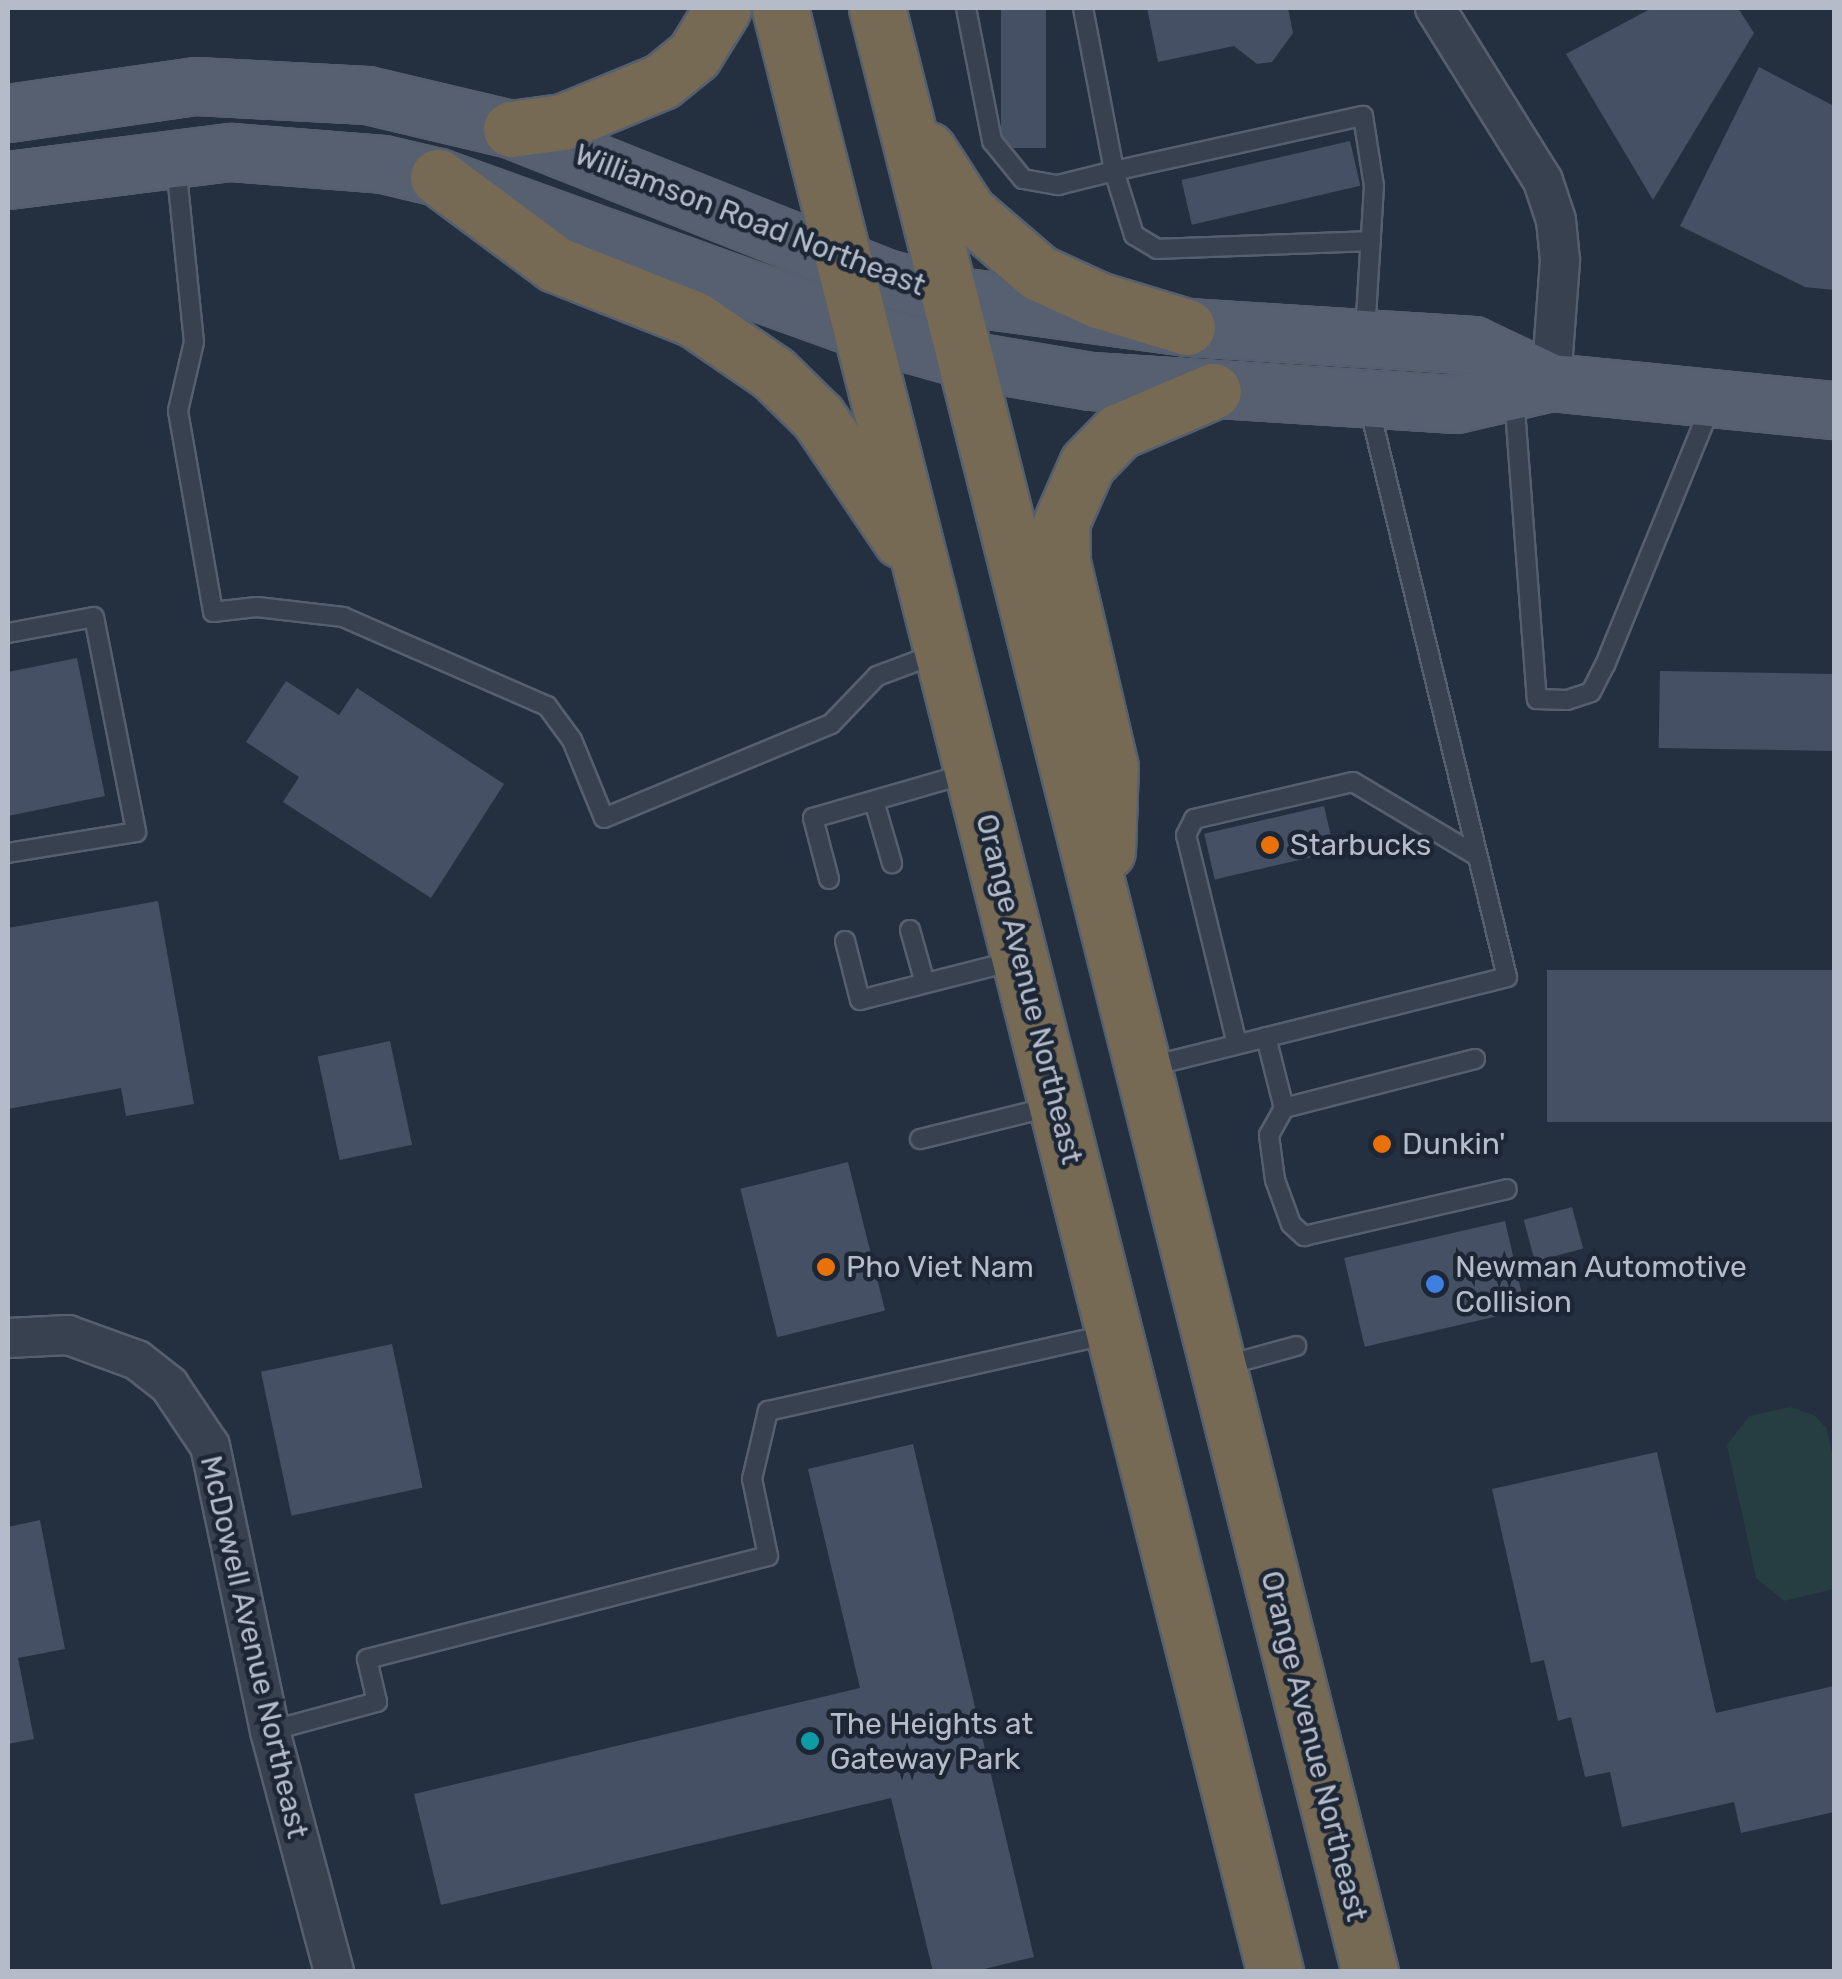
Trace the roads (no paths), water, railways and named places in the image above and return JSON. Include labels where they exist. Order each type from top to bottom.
[{"type":"highway","points":[[511,130],[563,122],[662,81],[694,55],[723,8]]},
{"type":"highway","name":"Orange Avenue Northeast","points":[[780,8],[867,270],[884,336],[930,590],[1275,1972]]},
{"type":"highway","points":[[814,8],[867,270]]},
{"type":"highway","name":"Orange Avenue Northeast","points":[[877,8],[1370,1972]]},
{"type":"highway","points":[[903,109],[968,212],[1000,245],[1039,273],[1098,300],[1187,326]]},
{"type":"highway","points":[[438,177],[555,264],[694,319],[773,373],[818,418],[868,484],[930,590]]},
{"type":"highway","points":[[1105,914],[1110,767],[1062,562],[1060,523],[1086,464],[1120,431],[1213,391]]},
{"type":"main road","name":"Williamson Road Northeast","points":[[8,113],[196,86],[274,86],[366,95],[511,130],[867,270],[950,295],[1187,326],[1473,345],[1532,386]]},
{"type":"main road","name":"Williamson Road Northeast","points":[[8,180],[175,155],[316,155],[438,177],[884,336],[968,360],[1090,382],[1456,404],[1532,386],[1834,410]]},
{"type":"street","points":[[1435,8],[1543,181],[1556,220],[1560,261],[1532,386]]},
{"type":"street","name":"McDowell Avenue Northeast","points":[[8,1338],[68,1335],[100,1342],[169,1385],[194,1417],[219,1485],[270,1731],[334,1972]]},
{"type":"lane","points":[[966,8],[992,140],[1010,170],[1058,184],[1362,116],[1374,186],[1364,338]]},
{"type":"lane","points":[[1083,8],[1114,171],[1134,235],[1156,249],[1372,241]]},
{"type":"lane","points":[[175,155],[194,342],[178,411],[214,612],[258,607],[344,617],[548,706],[572,740],[604,818],[831,724],[877,676],[946,651]]},
{"type":"lane","points":[[1532,386],[1537,699],[1567,700],[1591,692],[1714,398]]},
{"type":"lane","points":[[1143,1068],[1508,976],[1374,446],[1369,400]]},
{"type":"lane","points":[[8,633],[94,617],[136,832],[8,854]]},
{"type":"lane","points":[[829,879],[813,818],[975,771]]},
{"type":"lane","points":[[1237,1044],[1186,835],[1194,819],[1353,782],[1478,856]]},
{"type":"lane","points":[[874,801],[892,863]]},
{"type":"lane","points":[[910,930],[925,983]]},
{"type":"lane","points":[[844,941],[860,1000],[1022,958]]},
{"type":"lane","points":[[1266,1036],[1284,1108],[1269,1135],[1276,1180],[1290,1224],[1304,1236],[1507,1189]]},
{"type":"lane","points":[[1284,1108],[1475,1059]]},
{"type":"lane","points":[[920,1138],[1058,1104]]},
{"type":"lane","points":[[270,1731],[377,1702],[367,1659],[768,1556],[752,1479],[768,1410],[1115,1333]]},
{"type":"lane","points":[[1218,1367],[1296,1346]]},
{"type":"place","name":"Starbucks","points":[[1270,845]]},
{"type":"place","name":"Dunkin'","points":[[1382,1144]]},
{"type":"place","name":"Pho Viet Nam","points":[[826,1267]]},
{"type":"place","name":"Newman Automotive Collision","points":[[1435,1284]]},
{"type":"place","name":"The Heights at Gateway Park","points":[[810,1741]]}]
